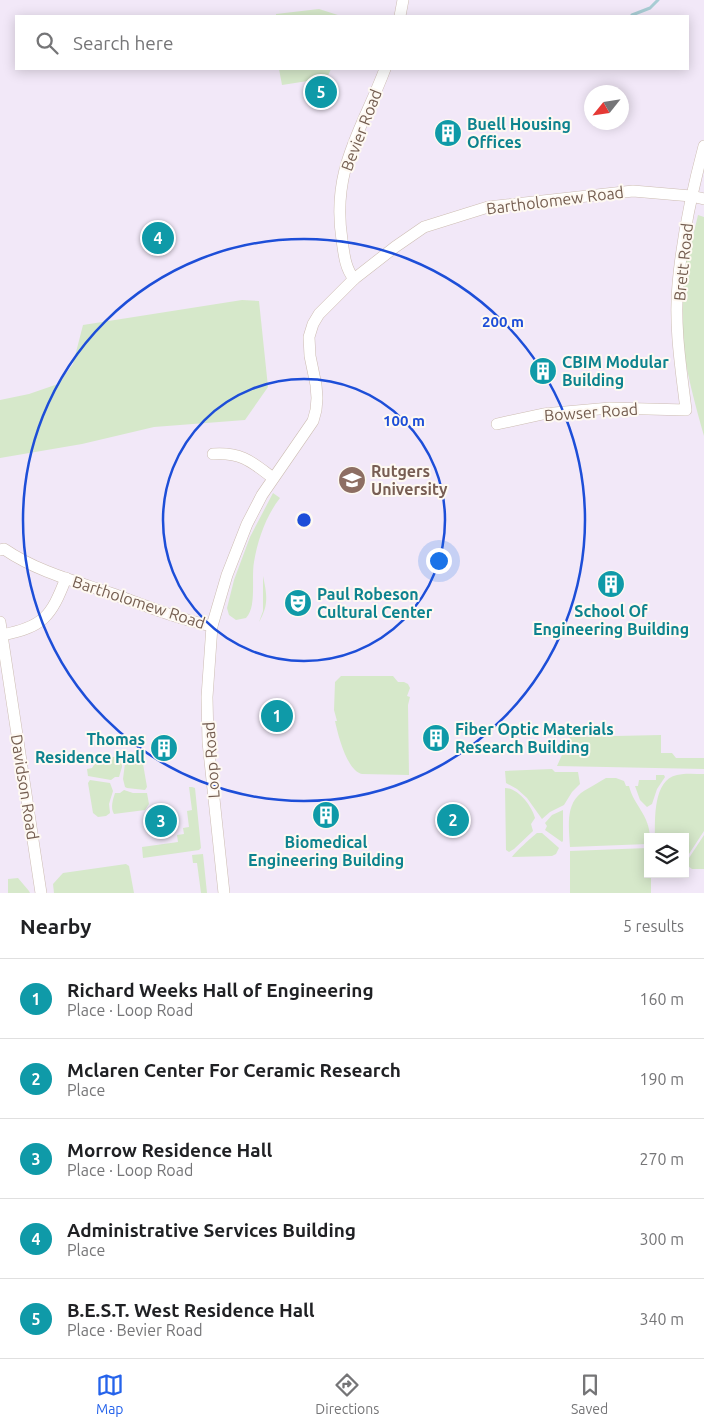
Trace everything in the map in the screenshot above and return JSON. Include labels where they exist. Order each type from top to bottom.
[{"type":"street","points":[[400,15],[403,0]]},
{"type":"street","name":"Bevier Road","points":[[354,280],[348,272],[340,230],[340,201],[343,176],[354,137],[385,70]]},
{"type":"street","name":"Brett Road","points":[[686,410],[678,342],[678,285],[691,196],[704,146]]},
{"type":"street","name":"Bartholomew Road","points":[[0,550],[4,549],[22,561],[66,578],[186,621],[212,626],[237,547],[258,502],[307,431],[316,410],[316,385],[309,347],[309,337],[313,324],[325,307],[354,280],[395,246],[424,226],[488,207],[633,191],[691,196],[704,199]]},
{"type":"street","name":"Bowser Road","points":[[496,424],[543,414],[610,408],[686,410]]},
{"type":"street","points":[[213,454],[237,455],[248,458],[273,478]]},
{"type":"street","points":[[2,635],[31,628],[46,618],[54,606],[66,578]]},
{"type":"street","name":"Davidson Road","points":[[0,622],[40,893]]},
{"type":"street","name":"Loop Road","points":[[212,626],[207,697],[209,764],[224,893]]},
{"type":"shaded area","name":"Rutgers University","points":[[0,0],[704,0],[704,893],[0,893]]},
{"type":"green space","points":[[319,9],[338,15],[276,15]]},
{"type":"green space","points":[[279,70],[331,70],[327,78],[282,85]]},
{"type":"green space","points":[[698,215],[704,217],[704,436],[686,362],[680,306],[682,278]]},
{"type":"green space","points":[[242,300],[259,301],[268,387],[245,420],[154,427],[82,444],[0,458],[0,400],[29,394],[58,384],[73,364],[83,325]]},
{"type":"green space","points":[[273,493],[280,498],[263,528],[258,545],[253,569],[251,607],[246,618],[236,620],[229,615],[227,608],[234,580],[250,537]]},
{"type":"green space","points":[[263,576],[266,600],[264,610],[259,622],[263,611]]},
{"type":"green space","points":[[341,676],[393,676],[398,682],[408,684],[410,688],[407,696],[410,697],[408,705],[409,775],[362,774],[352,766],[344,752],[335,721],[337,721],[334,710],[335,682]]},
{"type":"green space","points":[[661,735],[661,753],[672,753],[676,758],[704,758],[704,769],[557,766],[570,737]]},
{"type":"green space","points":[[136,753],[142,758],[147,787],[145,790],[125,787],[123,779],[126,755]]},
{"type":"green space","points":[[120,756],[122,758],[122,767],[119,777],[111,780],[88,776],[87,769],[92,768],[94,760]]},
{"type":"green space","points":[[552,769],[555,772],[578,772],[580,784],[572,792],[564,805],[550,812],[542,819],[527,798],[517,789],[506,783],[505,771]]},
{"type":"green space","points":[[680,774],[704,774],[704,831],[689,854],[689,833],[655,833],[657,801],[663,784],[669,778]]},
{"type":"green space","points":[[656,775],[664,775],[665,777],[657,789],[652,804],[647,807],[640,800],[635,786],[638,786],[639,780],[656,780]]},
{"type":"green space","points":[[606,778],[616,778],[624,781],[626,786],[629,786],[647,822],[650,833],[644,833],[644,844],[570,847],[570,813],[575,799],[581,793]]},
{"type":"green space","points":[[90,780],[110,783],[113,791],[109,804],[110,813],[106,816],[98,817],[93,813],[88,783]]},
{"type":"green space","points":[[189,787],[195,788],[201,848],[199,850],[143,858],[142,847],[178,842],[177,835],[184,834],[183,828],[189,827],[187,811],[192,810]]},
{"type":"green space","points":[[505,788],[515,791],[524,798],[535,818],[531,824],[533,831],[509,852],[506,850]]},
{"type":"green space","points":[[124,790],[133,793],[147,793],[149,804],[145,810],[114,814],[112,806],[115,793],[120,793]]},
{"type":"green space","points":[[563,810],[562,842],[545,830],[547,826],[545,823],[552,815]]},
{"type":"green space","points":[[537,833],[542,833],[559,848],[556,854],[552,856],[512,857],[520,848]]},
{"type":"green space","points":[[704,835],[704,869],[692,869],[689,867],[689,858]]},
{"type":"green space","points":[[644,848],[644,878],[651,878],[651,893],[570,893],[570,851]]},
{"type":"green space","points":[[203,854],[207,893],[201,893],[197,863],[193,863],[192,855]]},
{"type":"green space","points":[[126,864],[129,866],[134,893],[54,893],[53,884],[63,873]]},
{"type":"green space","points":[[18,878],[30,893],[8,893],[8,879]]},
{"type":"waterway","points":[[632,15],[650,8],[658,0]]},
{"type":"place","name":"B.E.S.T. West Residence Hall","points":[[321,92]]},
{"type":"place","name":"Buell Housing Offices","points":[[448,133]]},
{"type":"place","name":"Administrative Services Building","points":[[158,238]]},
{"type":"place","name":"CBIM Modular Building","points":[[543,371]]},
{"type":"place","name":"Rutgers University","points":[[352,480]]},
{"type":"place","name":"School Of Engineering Building","points":[[611,584]]},
{"type":"place","name":"Paul Robeson Cultural Center","points":[[298,603]]},
{"type":"place","name":"Richard Weeks Hall of Engineering","points":[[277,716]]},
{"type":"place","name":"Fiber Optic Materials Research Building","points":[[436,738]]},
{"type":"place","name":"Thomas Residence Hall","points":[[164,748]]},
{"type":"place","name":"Biomedical Engineering Building","points":[[326,815]]},
{"type":"place","name":"Mclaren Center For Ceramic Research","points":[[453,820]]},
{"type":"place","name":"Morrow Residence Hall","points":[[161,821]]}]
